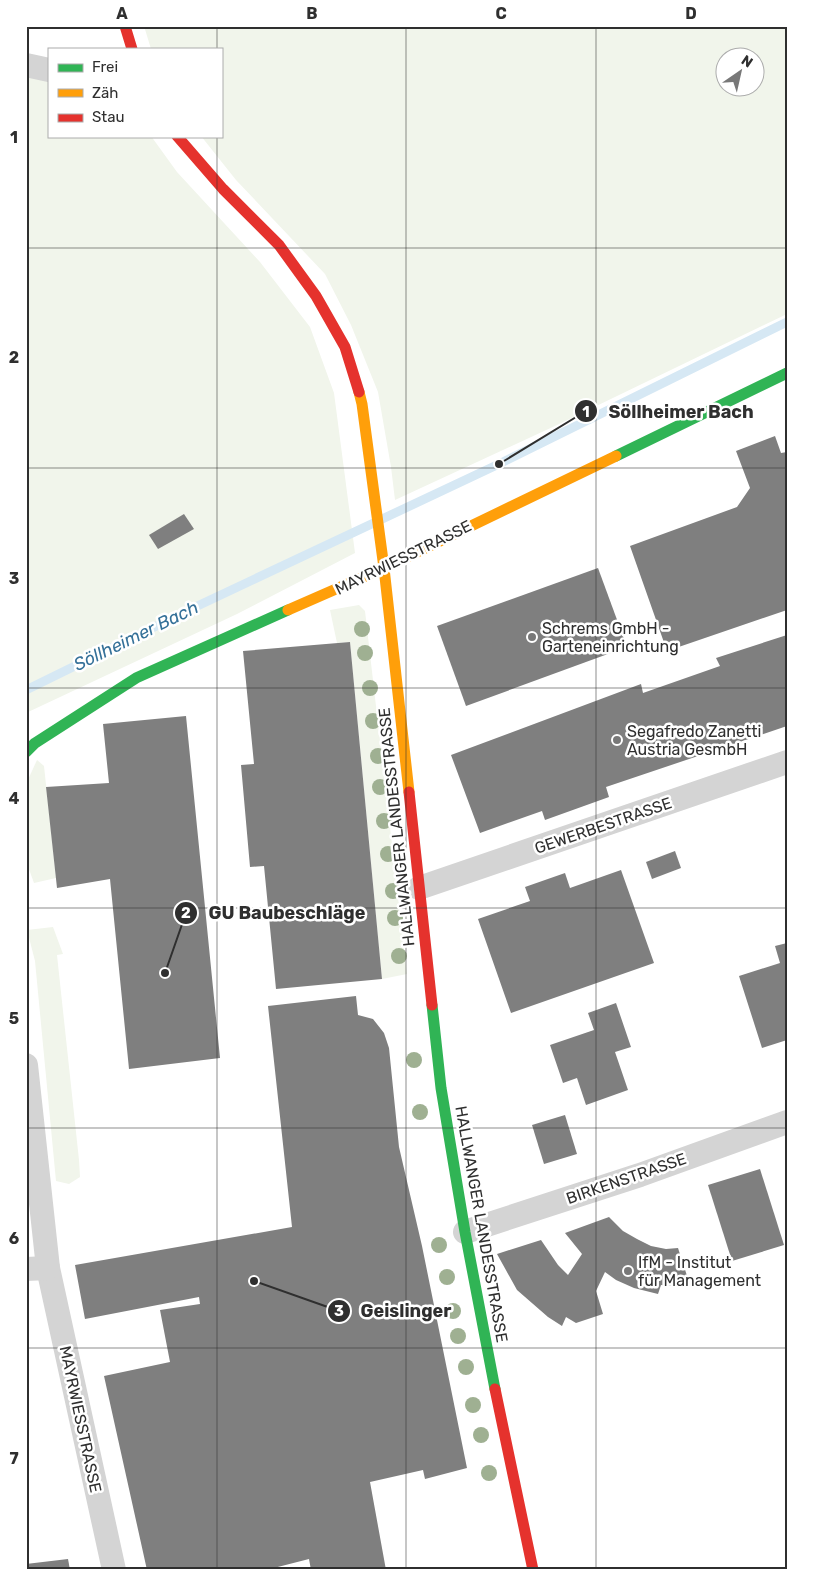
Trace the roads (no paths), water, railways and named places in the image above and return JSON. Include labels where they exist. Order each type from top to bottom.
[{"type":"street","points":[[125,26],[132,48]]},
{"type":"street","points":[[26,65],[48,70]]},
{"type":"street","name":"HALLWANGER LANDESSTRASSE","points":[[179,138],[223,190],[279,245],[316,296],[345,347],[362,404],[383,556],[441,1088],[465,1232],[497,1400],[533,1570]]},
{"type":"street","name":"MAYRWIESSTRASSE","points":[[26,752],[35,743],[136,678],[384,568],[787,373]]},
{"type":"street","name":"GEWERBESTRASSE","points":[[419,888],[787,762]]},
{"type":"street","name":"MAYRWIESSTRASSE","points":[[26,1065],[37,1268],[114,1570]]},
{"type":"street","name":"BIRKENSTRASSE","points":[[465,1232],[640,1174],[787,1122]]},
{"type":"waterway","name":"Söllheimer Bach","points":[[26,690],[191,609],[499,464],[787,322]]},
{"type":"place","name":"Söllheimer Bach","points":[[499,464]]},
{"type":"place","name":"Schrems GmbH - Garteneinrichtung","points":[[532,637]]},
{"type":"place","name":"Segafredo Zanetti Austria GesmbH","points":[[617,740]]},
{"type":"place","name":"GU Baubeschläge","points":[[165,973]]},
{"type":"place","name":"IfM - Institut für Management","points":[[628,1271]]},
{"type":"place","name":"Geislinger","points":[[254,1281]]}]
